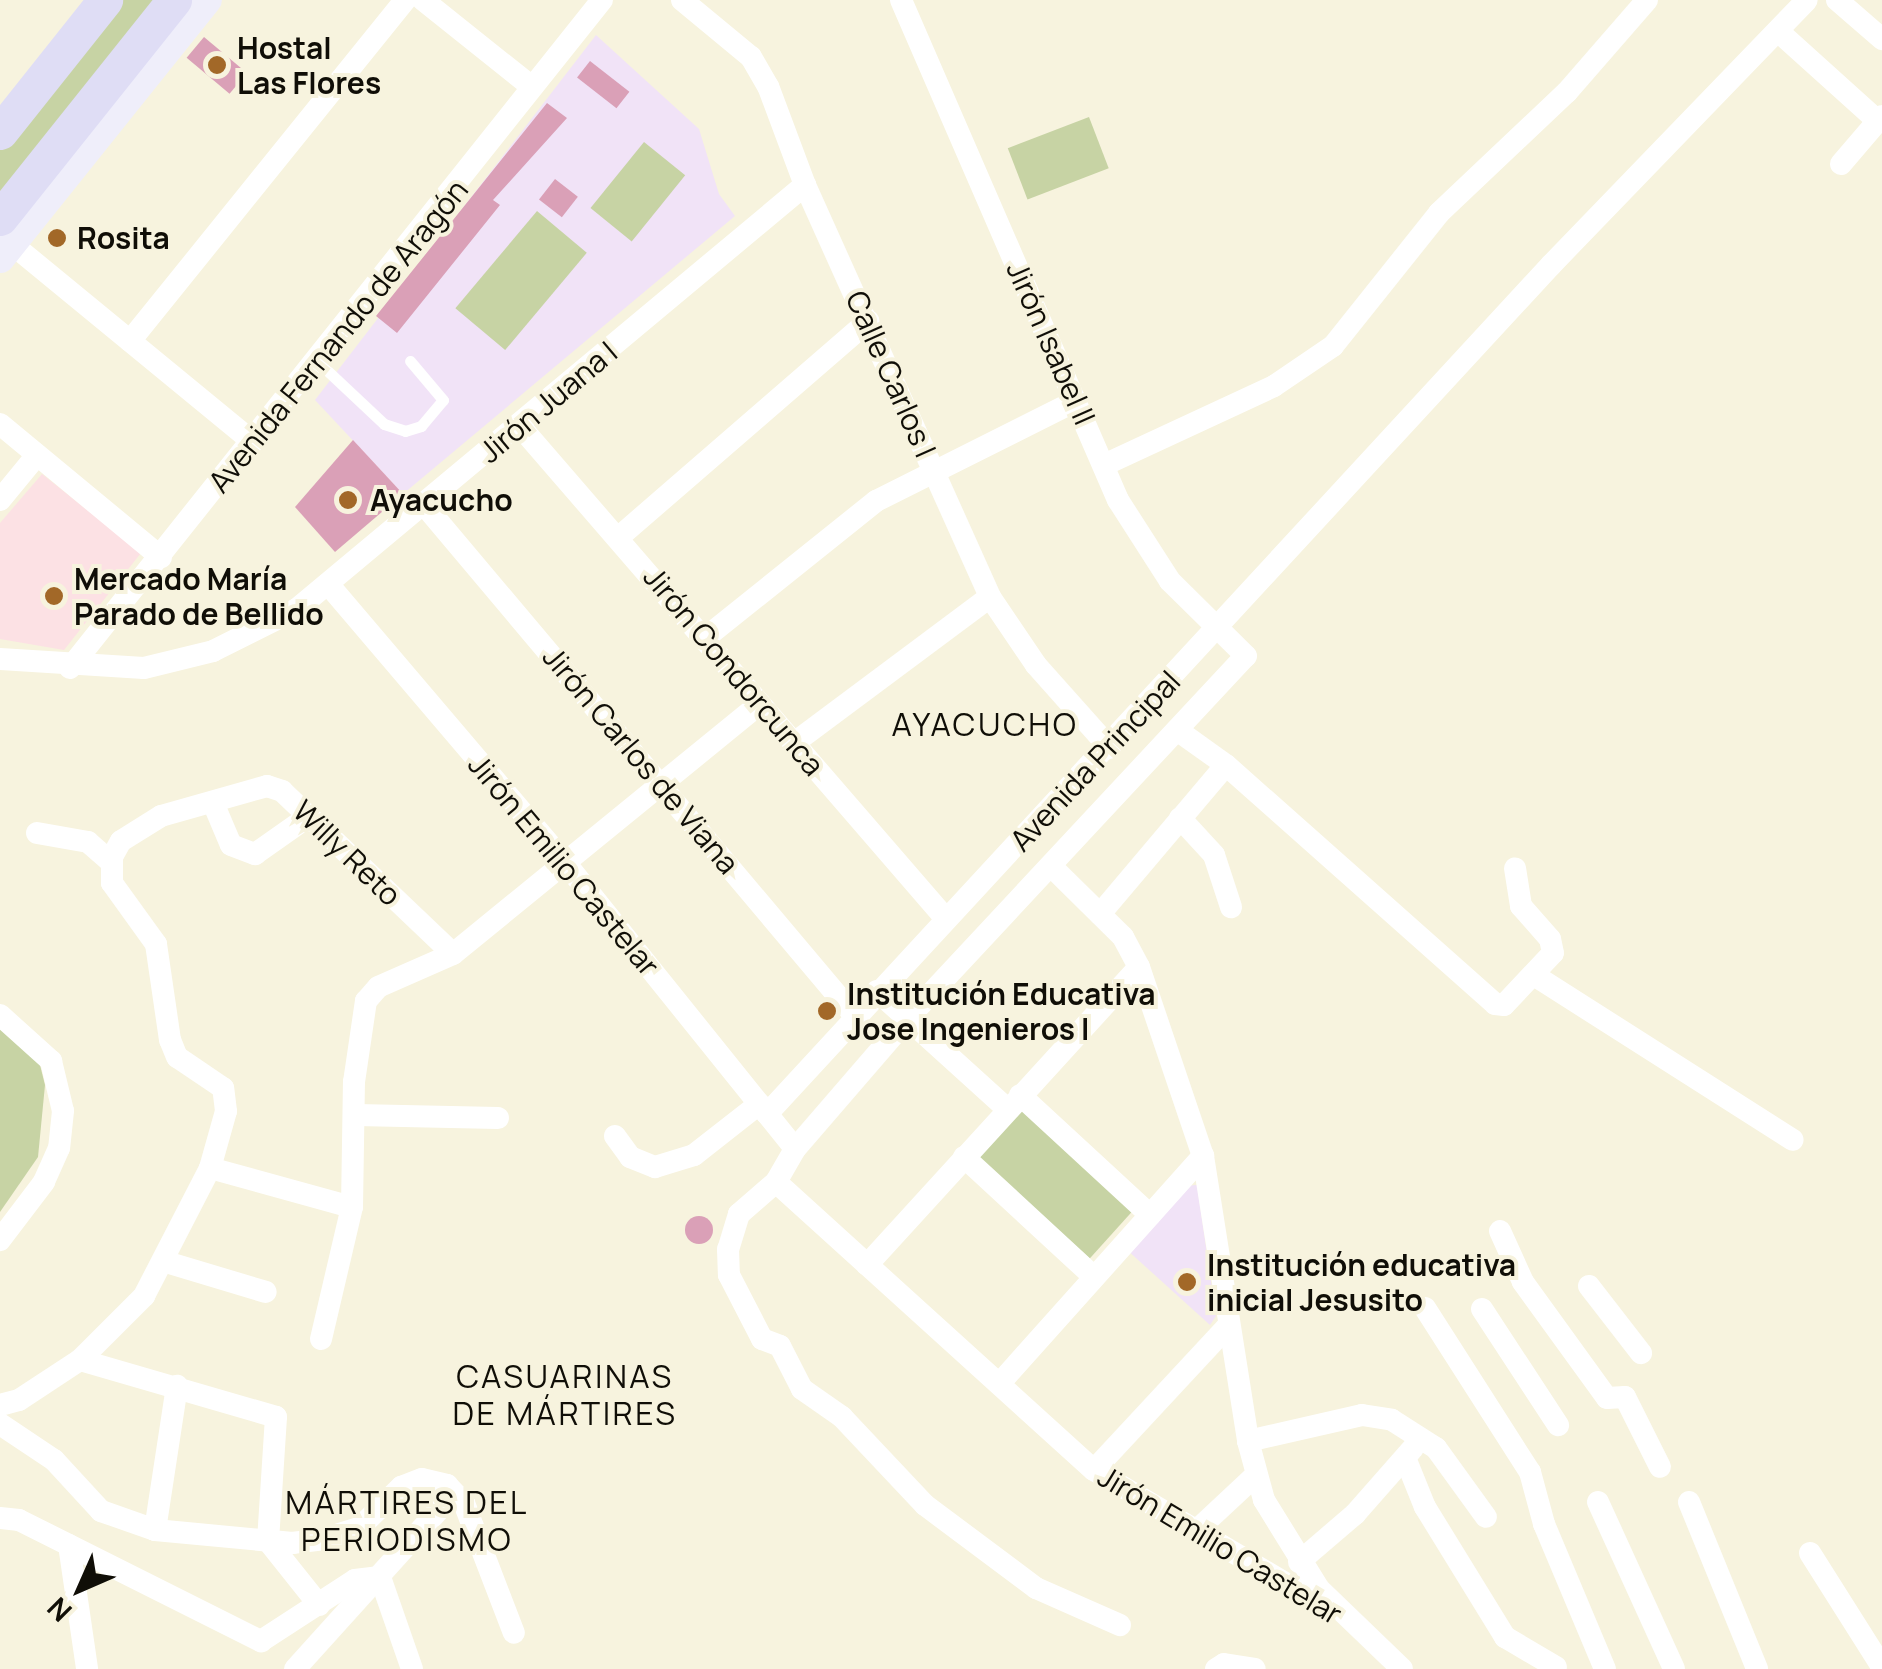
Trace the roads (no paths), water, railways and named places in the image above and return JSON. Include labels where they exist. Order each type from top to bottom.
[{"type":"main road","points":[[0,132],[105,0]]},
{"type":"main road","points":[[3,238],[174,0]]},
{"type":"street","points":[[207,0],[3,238],[253,442]]},
{"type":"street","points":[[130,342],[405,0]]},
{"type":"street","points":[[423,0],[532,87]]},
{"type":"street","name":"Avenida Fernando de Aragón","points":[[70,668],[602,0]]},
{"type":"street","name":"Calle Carlos I","points":[[682,0],[750,57],[990,597],[1036,665],[1110,748]]},
{"type":"street","name":"Jirón Isabel II","points":[[901,0],[1104,465],[1149,555],[1246,656]]},
{"type":"street","points":[[1104,465],[1274,386],[1332,346],[1439,213],[1567,92],[1647,0]]},
{"type":"street","name":"Avenida Principal","points":[[615,1136],[630,1157],[655,1167],[694,1155],[763,1109],[1110,748],[1419,406],[1807,0]]},
{"type":"street","points":[[1837,0],[1882,39]]},
{"type":"street","points":[[1779,32],[1880,118],[1841,164]]},
{"type":"street","name":"Jirón Juana I","points":[[0,659],[70,668],[144,668],[213,651],[277,621],[426,507],[804,185]]},
{"type":"street","points":[[619,537],[868,322]]},
{"type":"street","points":[[705,638],[876,501],[933,469],[1076,401]]},
{"type":"street","points":[[0,424],[161,558]]},
{"type":"street","name":"Jirón Condorcunca","points":[[519,426],[946,919]]},
{"type":"street","points":[[0,500],[37,454]]},
{"type":"street","name":"Jirón Carlos de Viana","points":[[426,507],[854,1015]]},
{"type":"street","name":"Jirón Emilio Castelar","points":[[328,584],[567,865],[795,1149]]},
{"type":"street","points":[[794,743],[990,597]]},
{"type":"street","name":"Avenida Principal","points":[[1120,1624],[1036,1588],[924,1506],[842,1417],[802,1389],[780,1346],[762,1339],[729,1275],[728,1249],[739,1214],[776,1182],[795,1149],[908,1018],[1246,656]]},
{"type":"street","points":[[321,1338],[352,1207],[366,1000],[378,987],[453,954],[760,704]]},
{"type":"street","points":[[1176,730],[1226,765],[1495,1004],[1512,1000],[1537,977],[1554,947],[1521,906],[1514,868]]},
{"type":"street","points":[[1100,914],[1226,765]]},
{"type":"street","name":"Willy Reto","points":[[112,862],[133,830],[161,816],[214,804],[266,786],[282,791],[453,954]]},
{"type":"street","points":[[214,804],[231,844],[254,854],[308,816]]},
{"type":"street","points":[[1180,818],[1214,855],[1231,907]]},
{"type":"street","points":[[0,1405],[19,1400],[80,1360],[115,1330],[166,1262],[210,1168],[228,1097],[177,1057],[166,1022],[163,962],[112,883],[112,862],[88,842],[37,833]]},
{"type":"street","points":[[1051,866],[1100,914],[1139,967],[1203,1156],[1255,1476],[1299,1562],[1352,1626],[1402,1669]]},
{"type":"street","points":[[868,1265],[1139,967]]},
{"type":"street","points":[[1537,977],[1794,1140]]},
{"type":"street","points":[[877,991],[1150,1215]]},
{"type":"street","points":[[0,1016],[51,1061],[63,1112],[60,1148],[44,1182],[0,1240]]},
{"type":"street","points":[[356,1115],[498,1118]]},
{"type":"street","points":[[1000,1383],[1203,1156]]},
{"type":"street","points":[[964,1157],[1094,1277]]},
{"type":"street","points":[[210,1168],[352,1207]]},
{"type":"street","name":"Jirón Emilio Castelar","points":[[776,1182],[1094,1470],[1352,1626]]},
{"type":"street","points":[[1500,1231],[1523,1282],[1607,1398],[1625,1398],[1660,1468]]},
{"type":"street","points":[[166,1262],[266,1292]]},
{"type":"street","points":[[1589,1286],[1640,1353]]},
{"type":"street","points":[[1426,1308],[1530,1472],[1544,1524],[1605,1669]]},
{"type":"street","points":[[1482,1309],[1558,1425]]},
{"type":"street","points":[[1094,1470],[1228,1326]]},
{"type":"street","points":[[80,1360],[276,1418],[268,1540],[319,1605]]},
{"type":"street","points":[[156,1530],[177,1386]]},
{"type":"street","points":[[1248,1441],[1362,1415],[1392,1420],[1418,1435],[1486,1517]]},
{"type":"street","points":[[0,1424],[54,1460],[101,1512],[156,1530],[268,1540],[323,1538],[358,1528],[401,1487],[422,1479],[447,1485],[464,1503],[514,1633]]},
{"type":"street","points":[[1299,1562],[1406,1460],[1418,1435]]},
{"type":"street","points":[[1406,1460],[1424,1507],[1505,1637],[1556,1667]]},
{"type":"street","points":[[1197,1530],[1255,1476]]},
{"type":"street","points":[[294,1669],[443,1505],[447,1485]]},
{"type":"street","points":[[1598,1502],[1674,1669]]},
{"type":"street","points":[[1689,1502],[1757,1669]]},
{"type":"street","points":[[0,1518],[69,1544],[244,1637],[262,1641],[355,1580],[380,1577]]},
{"type":"street","points":[[69,1544],[88,1669]]},
{"type":"street","points":[[1810,1553],[1882,1667]]},
{"type":"street","points":[[380,1577],[412,1669]]},
{"type":"street","points":[[1216,1669],[1224,1664],[1254,1669]]},
{"type":"lane","points":[[318,361],[384,424],[410,431],[430,419],[443,400],[410,361]]},
{"type":"place","name":"Hostal Las Flores","points":[[217,65]]},
{"type":"place","name":"Rosita","points":[[57,238]]},
{"type":"place","name":"Ayacucho","points":[[348,500]]},
{"type":"place","name":"Mercado María Parado de Bellido","points":[[54,596]]},
{"type":"place","name":"Institución Educativa Jose Ingenieros I","points":[[827,1011]]},
{"type":"place","name":"Institución educativa inicial Jesusito","points":[[1187,1282]]},
{"type":"district","name":"AYACUCHO","points":[[985,724]]},
{"type":"district","name":"CASUARINAS DE MÁRTIRES","points":[[565,1396]]},
{"type":"district","name":"MÁRTIRES DEL PERIODISMO","points":[[407,1522]]}]
